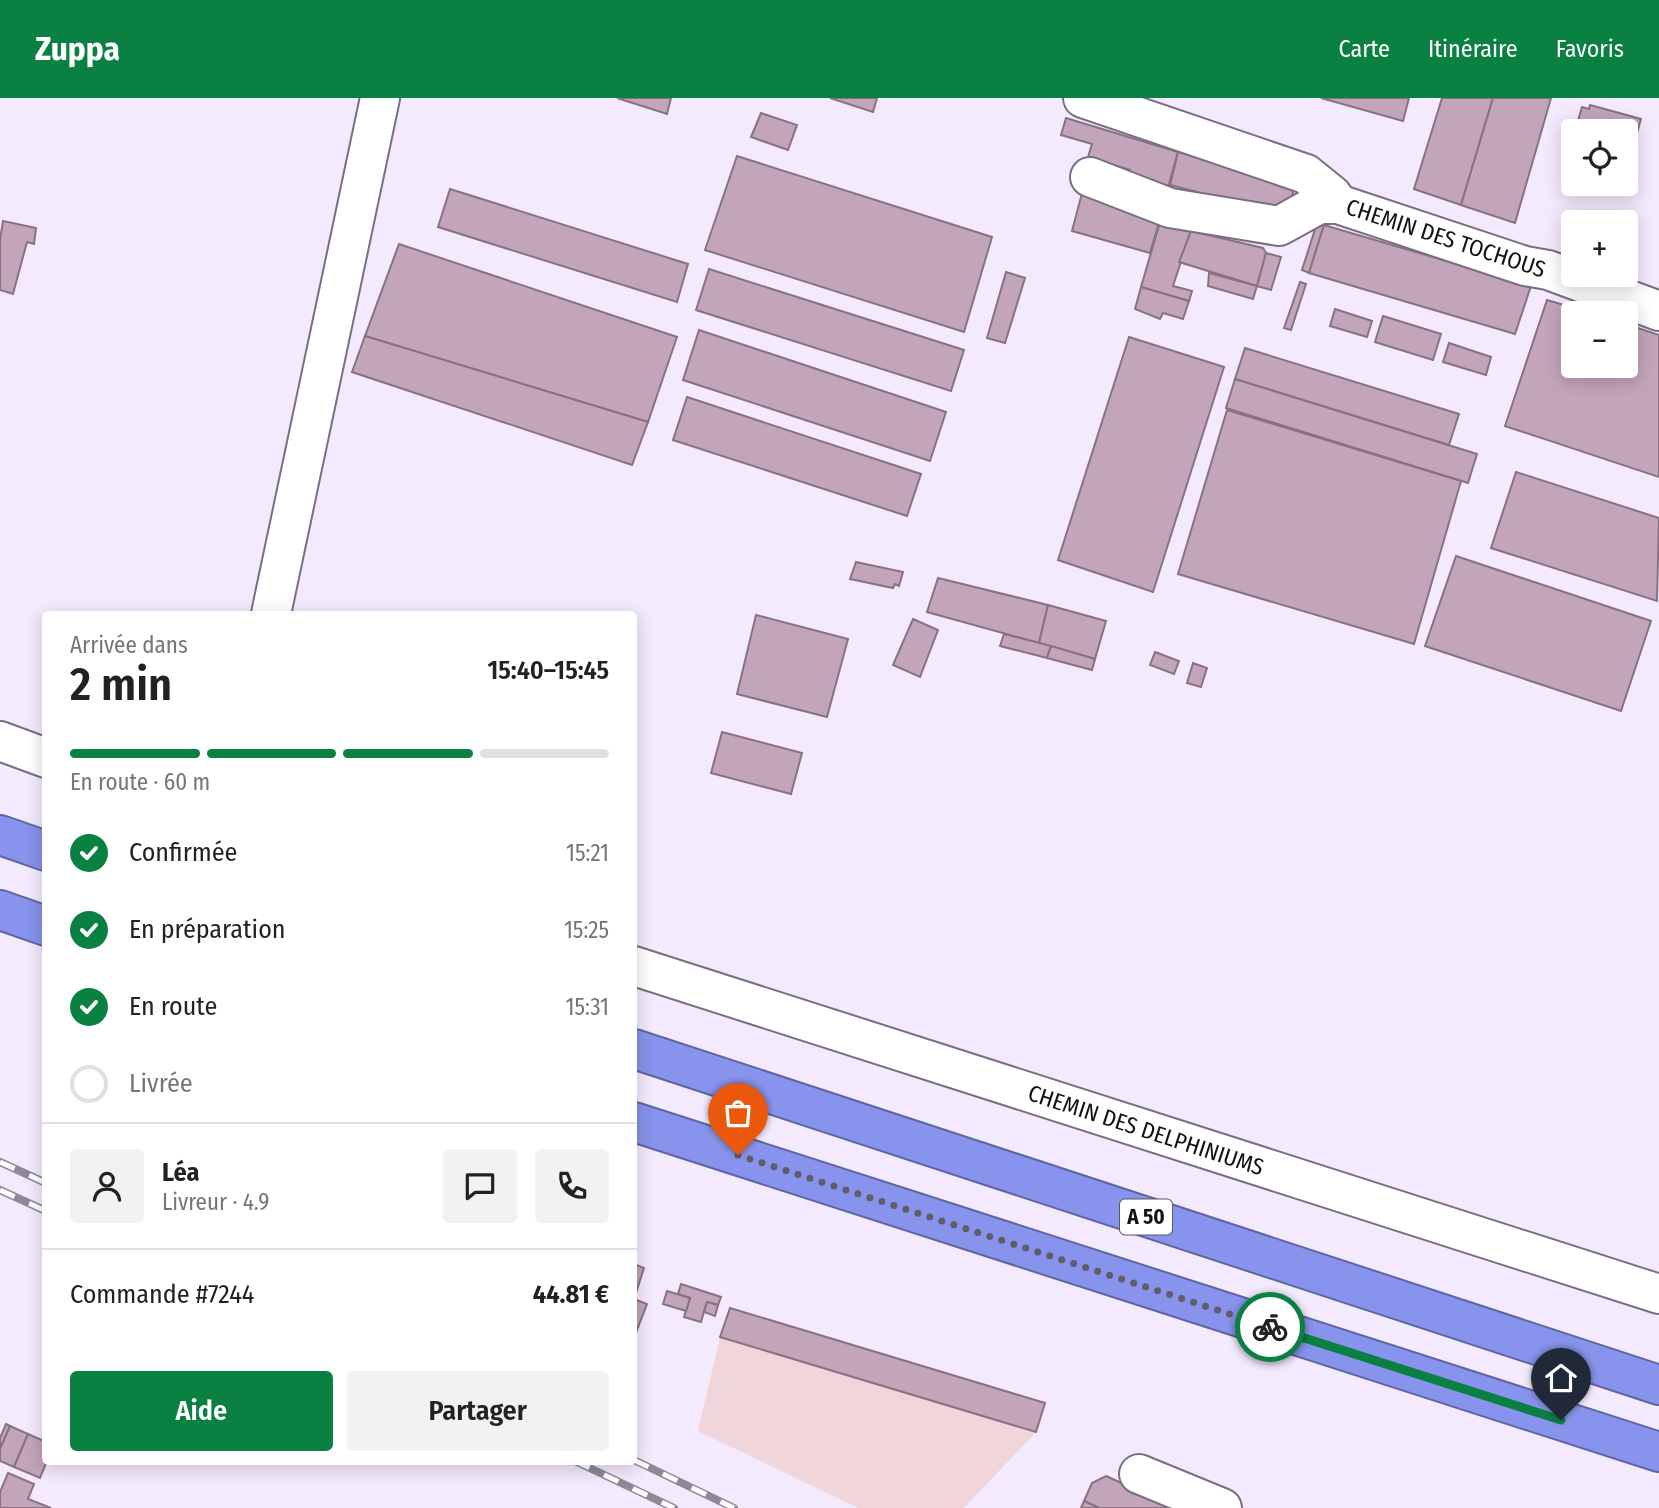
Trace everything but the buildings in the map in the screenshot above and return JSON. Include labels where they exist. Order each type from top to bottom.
[{"type":"highway","points":[[0,835],[42,850]]},
{"type":"highway","points":[[0,910],[42,925]]},
{"type":"highway","name":"A 50","points":[[637,1050],[1659,1385]]},
{"type":"highway","points":[[637,1123],[1659,1452]]},
{"type":"street","points":[[272,611],[380,98]]},
{"type":"street","name":"CHEMIN DES TOCHOUS","points":[[1083,98],[1306,174],[1332,195],[1338,204],[1525,266],[1548,270],[1659,311]]},
{"type":"street","points":[[1090,177],[1170,208],[1279,226],[1318,204],[1338,204]]},
{"type":"street","points":[[0,741],[42,757]]},
{"type":"street","name":"CHEMIN DES DELPHINIUMS","points":[[637,967],[1659,1294]]},
{"type":"street","points":[[1139,1474],[1222,1508]]},
{"type":"shaded area","points":[[720,1337],[1036,1432],[964,1508],[858,1508],[698,1431]]},
{"type":"railway","points":[[0,1162],[42,1181]]},
{"type":"railway","points":[[0,1190],[42,1209]]},
{"type":"railway","points":[[637,1461],[734,1508]]},
{"type":"railway","points":[[583,1465],[674,1508]]},
{"type":"way so far","points":[[738,1155],[1270,1327]]},
{"type":"route","points":[[1270,1327],[1561,1420]]}]
